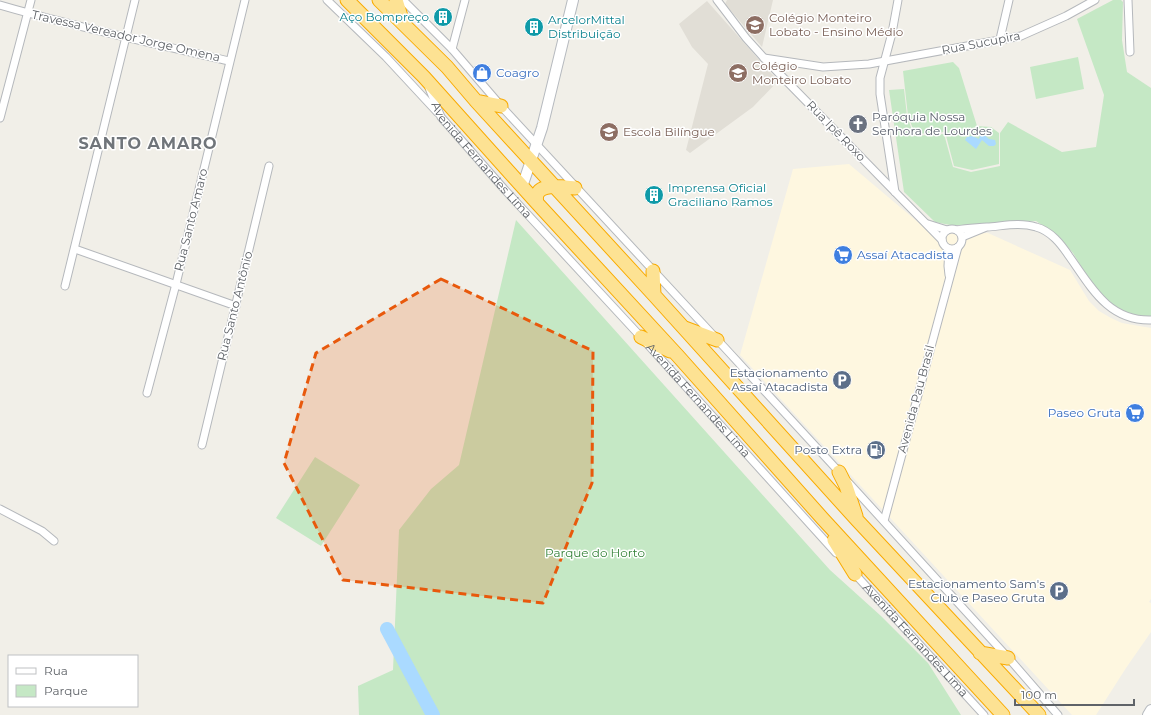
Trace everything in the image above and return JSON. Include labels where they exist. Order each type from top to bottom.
[{"type":"highway","name":"Avenida Fernandes Lima","points":[[347,0],[424,77],[522,187],[678,356],[822,518],[1004,715]]},
{"type":"highway","points":[[379,0],[447,67],[531,162],[654,295],[857,520],[1039,715]]},
{"type":"highway","points":[[396,0],[404,24]]},
{"type":"highway","points":[[476,101],[501,106]]},
{"type":"highway","points":[[537,203],[536,198],[539,191],[544,188],[553,186],[575,188]]},
{"type":"highway","points":[[653,271],[654,295]]},
{"type":"highway","points":[[683,328],[717,340]]},
{"type":"highway","points":[[641,337],[678,356]]},
{"type":"highway","points":[[839,472],[846,486],[857,520]]},
{"type":"highway","points":[[822,518],[855,574]]},
{"type":"highway","points":[[980,653],[1008,658]]},
{"type":"street","points":[[0,118],[31,0]]},
{"type":"street","points":[[65,286],[135,0]]},
{"type":"street","name":"Rua Santo Amaro","points":[[147,393],[176,284],[245,0]]},
{"type":"street","points":[[327,0],[386,57],[441,116]]},
{"type":"street","points":[[403,0],[452,49],[575,188],[884,521],[1058,715]]},
{"type":"street","points":[[452,49],[465,0]]},
{"type":"street","points":[[522,187],[537,145],[573,0]]},
{"type":"street","name":"Rua Ipê Roxo","points":[[717,0],[746,38],[764,58],[942,240]]},
{"type":"street","points":[[895,192],[880,94],[880,78],[892,33],[898,0]]},
{"type":"street","points":[[1000,39],[1009,0]]},
{"type":"street","name":"Rua Sucupira","points":[[764,58],[823,67],[851,66],[884,62],[1021,36],[1035,31],[1095,0]]},
{"type":"street","points":[[1128,0],[1130,52]]},
{"type":"street","name":"Travessa Vereador Jorge Omena","points":[[0,5],[229,61]]},
{"type":"street","name":"Avenida Fernandes Lima","points":[[424,77],[441,116],[505,190],[641,337],[984,715]]},
{"type":"street","name":"Rua Santo Antônio","points":[[202,445],[269,166]]},
{"type":"street","name":"Rua Ipê Roxo","points":[[926,223],[947,230]]},
{"type":"street","points":[[957,230],[960,232],[962,237],[962,242],[958,247],[949,248],[944,245],[942,236],[947,230],[952,228],[957,230],[976,227],[1028,225],[1045,230],[1059,242],[1091,288],[1109,307],[1121,314],[1144,320],[1151,320]]},
{"type":"street","points":[[962,237],[986,227]]},
{"type":"street","name":"Avenida Pau Brasil","points":[[884,521],[958,247]]},
{"type":"street","name":"Avenida Pau Brasil","points":[[949,248],[949,278]]},
{"type":"street","points":[[75,249],[236,306]]},
{"type":"street","points":[[0,509],[42,531],[54,541]]},
{"type":"street","points":[[1148,715],[1151,710]]},
{"type":"highlighted area","points":[[441,279],[593,351],[592,483],[543,603],[343,580],[284,463],[316,353]]},
{"type":"shaded area","name":"Colégio Monteiro Lobato - Ensino Médio","points":[[727,0],[773,0],[762,47],[725,4]]},
{"type":"shaded area","name":"Colégio Monteiro Lobato","points":[[707,1],[778,81],[753,107],[690,153],[686,150],[708,64],[692,47],[679,24]]},
{"type":"shaded area","points":[[849,164],[932,234],[988,233],[1070,270],[1089,301],[1099,311],[1111,318],[1122,323],[1151,328],[1151,599],[1149,602],[1151,603],[1151,632],[1096,715],[1072,715],[740,355],[793,169]]},
{"type":"green space","points":[[1113,0],[1121,0],[1123,2],[1122,40],[1127,72],[1151,88],[1151,318],[1141,318],[1117,309],[1097,292],[1073,253],[1058,236],[1036,221],[984,225],[950,225],[935,222],[904,192],[889,90],[904,89],[907,116],[914,136],[944,134],[953,167],[971,172],[1000,166],[1000,133],[1008,122],[1062,152],[1096,147],[1104,95],[1077,19]]},
{"type":"green space","points":[[1078,57],[1084,89],[1036,99],[1030,67]]},
{"type":"green space","points":[[953,62],[959,68],[977,126],[991,127],[999,133],[999,164],[972,170],[954,166],[945,132],[915,134],[908,116],[903,71]]},
{"type":"green space","name":"Parque do Horto","points":[[516,220],[830,570],[881,616],[928,663],[961,715],[359,715],[358,686],[393,670],[399,530],[431,489],[459,465]]},
{"type":"green space","points":[[315,457],[360,485],[321,546],[276,518]]},
{"type":"water","points":[[983,134],[989,139],[995,140],[996,144],[994,146],[989,146],[982,140],[976,149],[965,140],[967,137],[972,136],[979,139]]},
{"type":"waterway","points":[[387,629],[433,715]]},
{"type":"place","name":"Aço Bompreço","points":[[443,17]]},
{"type":"place","name":"Colégio Monteiro Lobato - Ensino Médio","points":[[755,25]]},
{"type":"place","name":"ArcelorMittal Distribuição","points":[[534,27]]},
{"type":"place","name":"Coagro","points":[[482,73]]},
{"type":"place","name":"Colégio Monteiro Lobato","points":[[738,73]]},
{"type":"place","name":"Paróquia Nossa Senhora de Lourdes","points":[[858,124]]},
{"type":"place","name":"Escola Bilíngue","points":[[609,132]]},
{"type":"place","name":"Imprensa Oficial Graciliano Ramos","points":[[654,195]]},
{"type":"place","name":"Assaí Atacadista","points":[[843,255]]},
{"type":"place","name":"Estacionamento Assaí Atacadista","points":[[842,380]]},
{"type":"place","name":"Paseo Gruta","points":[[1135,413]]},
{"type":"place","name":"Posto Extra","points":[[876,450]]},
{"type":"place","name":"Estacionamento Sam's Club e Paseo Gruta","points":[[1059,591]]},
{"type":"district","name":"SANTO AMARO","points":[[148,143]]}]
